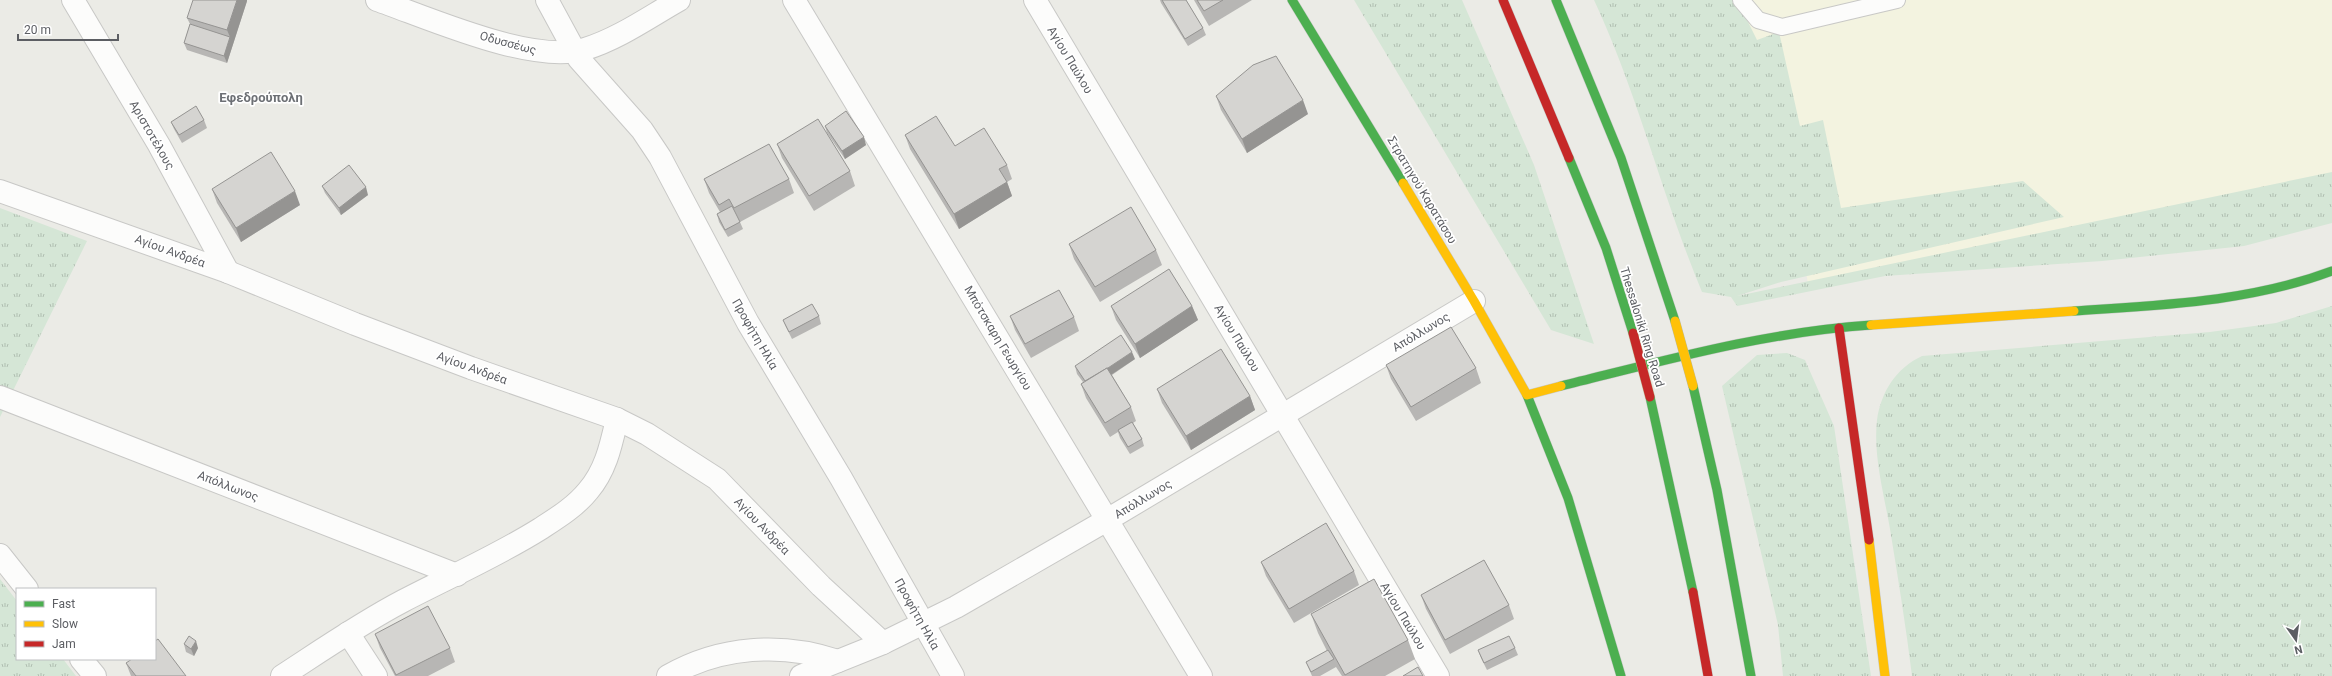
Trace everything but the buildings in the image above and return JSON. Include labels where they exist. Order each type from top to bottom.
[{"type":"main road","name":"Στρατηγού Καρατάσου","points":[[1292,0],[1474,300],[1527,396],[1556,467],[1592,570],[1621,676]]},
{"type":"main road","name":"Thessaloniki Ring Road","points":[[1504,0],[1606,248],[1633,333],[1650,397],[1693,587],[1708,676]]},
{"type":"main road","points":[[1556,0],[1608,124],[1646,225],[1675,321],[1693,386],[1717,490],[1751,676]]},
{"type":"main road","points":[[1527,396],[1756,339],[1838,328],[2156,306],[2216,299],[2290,284],[2332,271]]},
{"type":"main road","points":[[1838,328],[1863,491],[1885,676]]},
{"type":"street","name":"Αριστοτέλους","points":[[73,0],[159,145],[228,272]]},
{"type":"street","name":"Οδυσσέως","points":[[377,0],[521,48],[552,53],[575,52],[607,40],[679,0]]},
{"type":"street","name":"Προφήτη Ηλία","points":[[547,0],[575,52],[590,73],[642,130],[660,157],[748,323],[841,478],[952,676]]},
{"type":"street","name":"Μπότσκαρη Γεωργίου","points":[[794,0],[1201,676]]},
{"type":"street","name":"Αγίου Παύλου","points":[[1035,0],[1438,676]]},
{"type":"street","name":"Αγίου Ανδρέα","points":[[0,191],[100,225],[228,272],[464,366],[617,419],[675,451],[717,479],[821,586],[883,643]]},
{"type":"street","name":"Απόλλωνος","points":[[801,676],[883,643],[956,607],[1107,520],[1474,300]]},
{"type":"street","name":"Απόλλωνος","points":[[0,397],[457,575]]},
{"type":"street","points":[[282,676],[348,632],[403,601],[457,575],[519,542],[579,501],[595,482],[606,461],[617,419]]},
{"type":"street","points":[[0,555],[26,588]]},
{"type":"street","points":[[348,632],[376,676]]},
{"type":"street","points":[[668,676],[707,658],[753,650],[783,649],[815,653],[838,661]]},
{"type":"street","points":[[83,660],[95,676]]},
{"type":"lane","points":[[1741,0],[1758,20],[1782,27],[1897,0]]},
{"type":"shaded area","points":[[1691,0],[2332,0],[2332,175],[1808,284],[1795,206]]},
{"type":"green space","points":[[1354,0],[1462,0],[1534,165],[1594,344],[1551,330]]},
{"type":"green space","points":[[1594,0],[1737,0],[1757,40],[1779,32],[1800,126],[1823,120],[1841,208],[2023,181],[2064,217],[1781,282],[1737,296],[2332,172],[2332,223],[2244,246],[2102,261],[1885,276],[1737,306],[1731,297],[1702,292],[1674,219],[1624,72]]},
{"type":"green space","points":[[0,208],[87,241],[0,417]]},
{"type":"green space","points":[[2332,306],[2332,676],[1912,676],[1905,621],[1876,447],[1879,410],[1886,391],[1897,374],[1913,361],[1922,356],[2210,332],[2276,323]]},
{"type":"green space","points":[[1787,353],[1805,360],[1834,426],[1871,676],[1783,676],[1778,625],[1722,386],[1757,355]]},
{"type":"green space","points":[[0,579],[16,600],[16,660],[64,660],[76,676],[0,676]]},
{"type":"traffic: fast","points":[[1292,0],[1403,183]]},
{"type":"traffic: fast","points":[[1556,0],[1621,158],[1675,321]]},
{"type":"traffic: fast","points":[[1569,158],[1606,248],[1633,333]]},
{"type":"traffic: fast","points":[[2074,311],[2172,304],[2237,296],[2301,281],[2332,271]]},
{"type":"traffic: fast","points":[[1561,386],[1753,341],[1792,334],[1871,325]]},
{"type":"traffic: fast","points":[[1693,386],[1717,490],[1751,676]]},
{"type":"traffic: fast","points":[[1527,395],[1568,498],[1621,676]]},
{"type":"traffic: fast","points":[[1650,397],[1693,592]]},
{"type":"traffic: slow","points":[[1403,183],[1474,301],[1527,395],[1561,386]]},
{"type":"traffic: slow","points":[[1871,325],[2074,311]]},
{"type":"traffic: slow","points":[[1675,321],[1693,386]]},
{"type":"traffic: slow","points":[[1869,540],[1885,676]]},
{"type":"traffic: jam","points":[[1503,0],[1569,158]]},
{"type":"traffic: jam","points":[[1839,328],[1869,540]]},
{"type":"traffic: jam","points":[[1633,333],[1650,397]]},
{"type":"traffic: jam","points":[[1693,592],[1708,676]]},
{"type":"district","name":"Εφεδρούπολη","points":[[261,97]]}]
